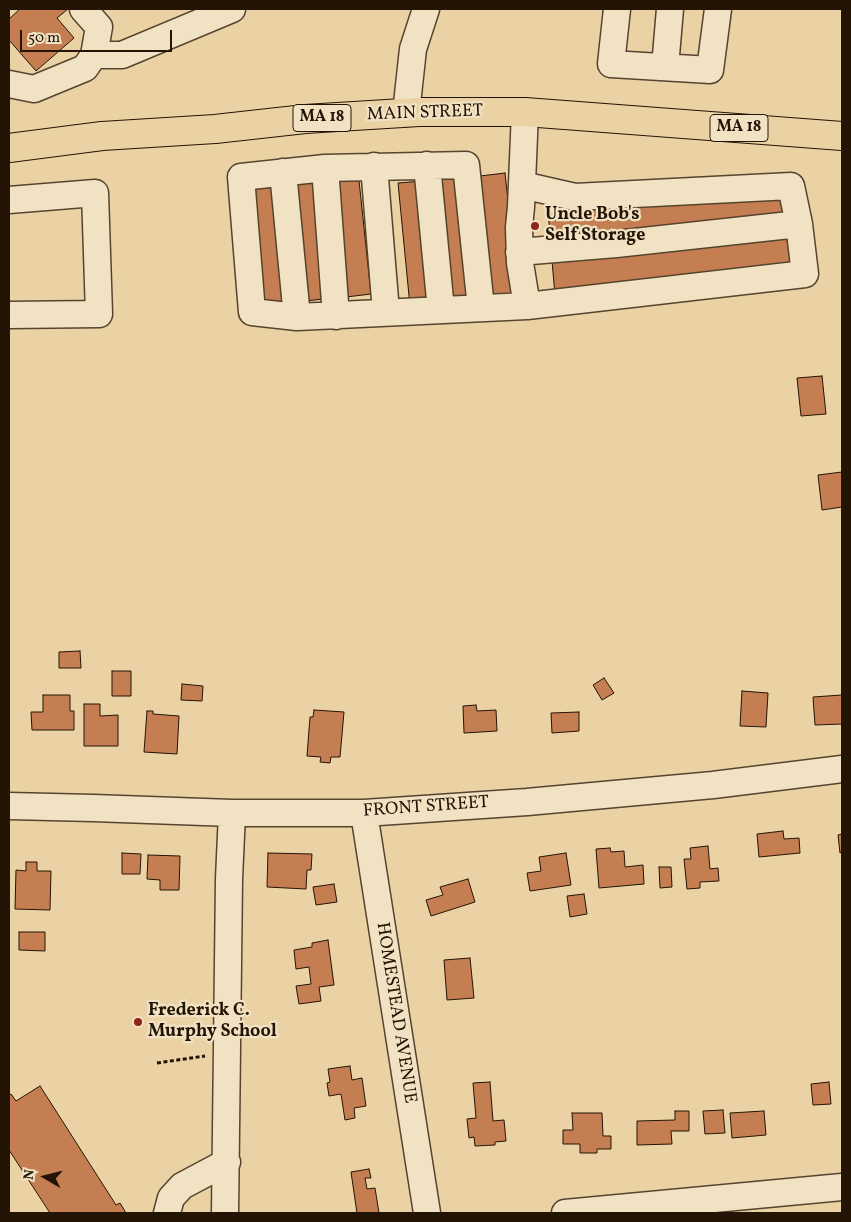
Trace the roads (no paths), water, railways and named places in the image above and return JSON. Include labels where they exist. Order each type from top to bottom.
[{"type":"main road","name":"MAIN STREET","points":[[9,148],[102,136],[215,129],[305,119],[406,113],[524,112],[842,140]]},
{"type":"street","points":[[9,84],[34,88],[85,68],[94,55],[99,27],[83,9]]},
{"type":"street","points":[[94,55],[122,55],[232,9]]},
{"type":"street","points":[[406,113],[414,49],[426,9]]},
{"type":"street","points":[[617,9],[611,64],[710,70],[718,9]]},
{"type":"street","points":[[665,67],[670,9]]},
{"type":"street","points":[[524,112],[522,185],[518,227],[527,306]]},
{"type":"street","points":[[427,165],[441,310]]},
{"type":"street","points":[[481,308],[466,165],[325,168],[241,177],[252,312],[297,317],[527,306],[806,274],[791,186],[575,197],[522,185]]},
{"type":"street","points":[[374,166],[386,312]]},
{"type":"street","points":[[325,168],[336,316]]},
{"type":"street","points":[[283,172],[297,317]]},
{"type":"street","points":[[9,200],[95,193],[99,314],[9,315]]},
{"type":"street","points":[[520,252],[616,244],[798,224]]},
{"type":"street","name":"FRONT STREET","points":[[9,806],[232,813],[364,813],[537,801],[713,785],[842,769]]},
{"type":"street","points":[[226,1213],[228,879],[232,813]]},
{"type":"street","name":"HOMESTEAD AVENUE","points":[[364,813],[427,1213]]},
{"type":"street","points":[[167,1213],[171,1198],[182,1186],[227,1162]]},
{"type":"street","points":[[565,1213],[842,1186]]},
{"type":"place","name":"Uncle Bob's Self Storage","points":[[535,226]]},
{"type":"place","name":"Frederick C. Murphy School","points":[[138,1022]]}]
